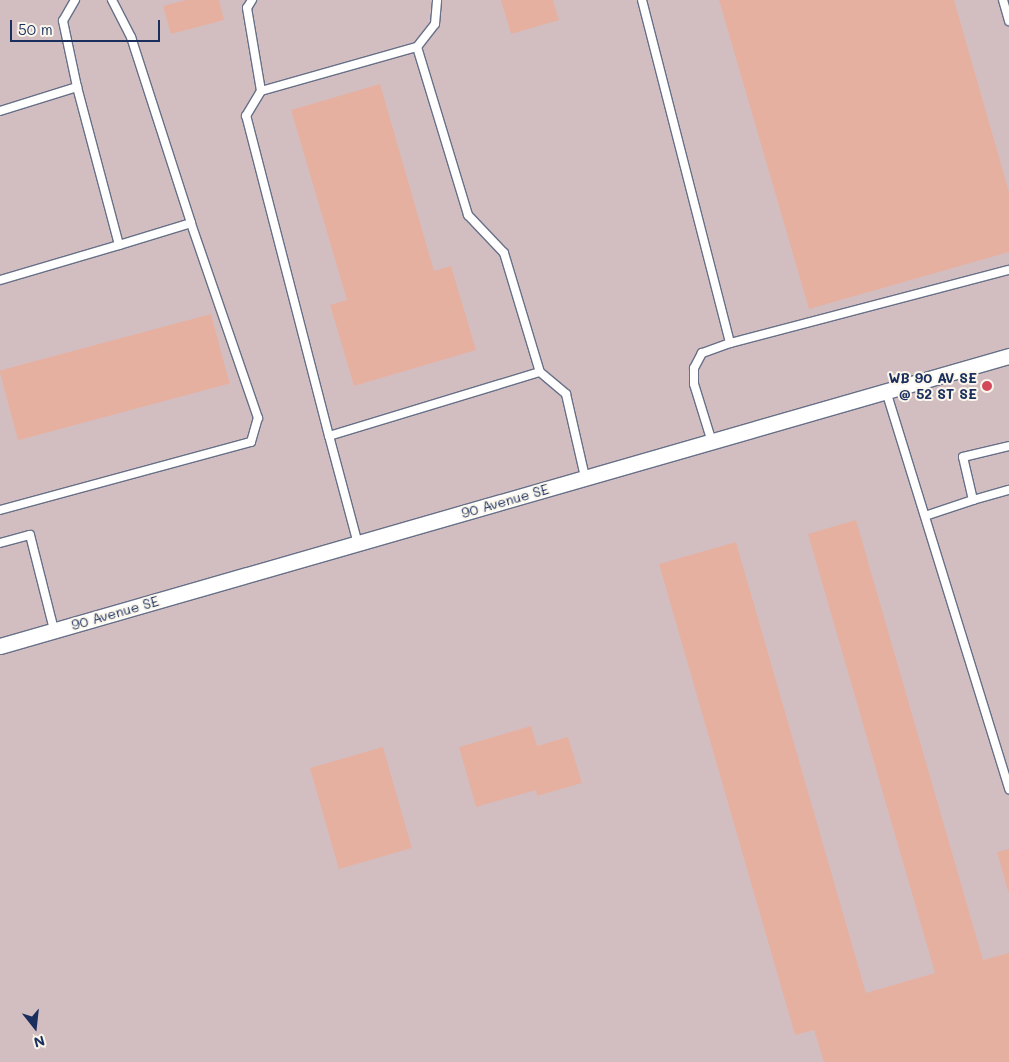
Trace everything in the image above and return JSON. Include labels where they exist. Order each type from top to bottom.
[{"type":"street","name":"90 Avenue SE","points":[[0,646],[1009,356]]},
{"type":"lane","points":[[76,0],[64,20],[77,87],[119,245]]},
{"type":"lane","points":[[0,510],[251,442],[258,418],[130,37],[112,0]]},
{"type":"lane","points":[[252,0],[247,8],[261,91],[246,116],[358,544]]},
{"type":"lane","points":[[261,91],[417,47],[435,24],[438,0]]},
{"type":"lane","points":[[642,0],[730,343]]},
{"type":"lane","points":[[1003,0],[1009,20]]},
{"type":"lane","points":[[417,47],[468,215],[504,253],[540,372],[566,394],[585,477]]},
{"type":"lane","points":[[0,111],[77,87]]},
{"type":"lane","points":[[0,280],[191,223]]},
{"type":"lane","points":[[712,442],[694,384],[694,368],[702,353],[730,343],[1009,270]]},
{"type":"lane","points":[[329,436],[540,372]]},
{"type":"lane","points":[[886,391],[1009,789]]},
{"type":"lane","points":[[973,500],[963,457],[1009,446]]},
{"type":"lane","points":[[925,516],[1009,490]]},
{"type":"lane","points":[[0,543],[30,535],[54,630]]},
{"type":"shaded area","points":[[0,0],[1009,0],[1009,1062],[0,1062]]},
{"type":"building","points":[[186,0],[219,0],[224,20],[171,34],[163,6]]},
{"type":"building","points":[[501,0],[553,0],[559,20],[511,34]]},
{"type":"building","points":[[719,0],[954,0],[1009,192],[1009,252],[809,309]]},
{"type":"building","points":[[380,84],[434,271],[451,266],[476,350],[354,386],[330,305],[347,300],[291,110]]},
{"type":"building","points":[[211,314],[230,384],[18,440],[0,371]]},
{"type":"building","points":[[856,520],[983,960],[1009,953],[1009,1062],[824,1062],[814,1030],[795,1035],[659,564],[736,542],[866,993],[935,973],[808,534]]},
{"type":"building","points":[[531,726],[537,746],[568,737],[582,783],[537,796],[536,790],[476,807],[459,747]]},
{"type":"building","points":[[383,747],[412,848],[339,869],[310,768]]},
{"type":"building","points":[[1009,849],[1009,891],[1008,891],[997,852]]},
{"type":"place","name":"WB 90 AV SE @ 52 ST SE","points":[[987,386]]}]
